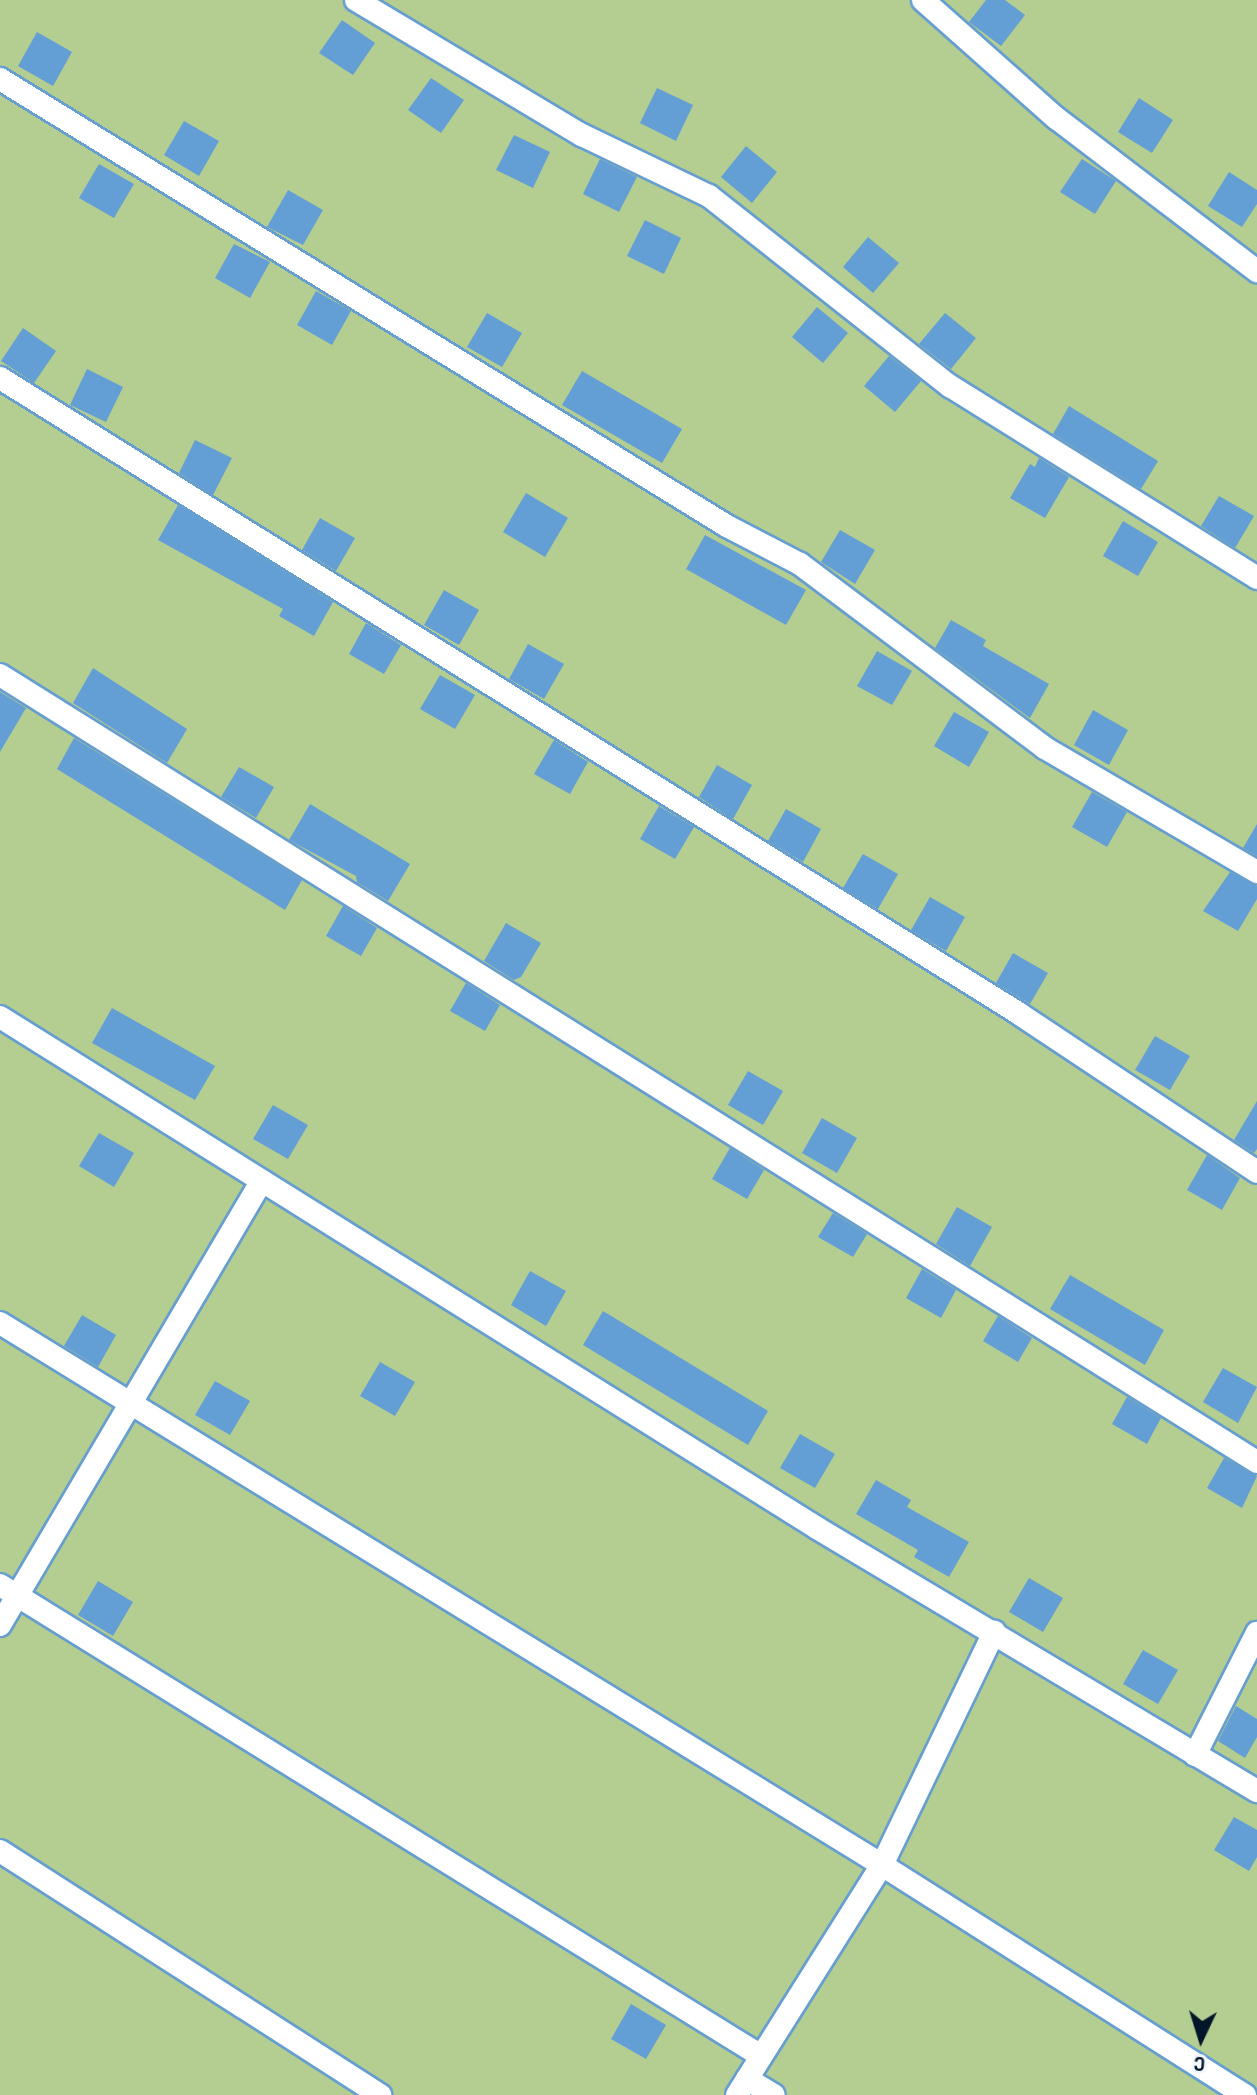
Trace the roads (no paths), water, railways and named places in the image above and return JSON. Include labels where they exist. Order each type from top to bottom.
[{"type":"street","points":[[356,0],[582,135],[709,196],[950,386],[1257,578]]},
{"type":"street","points":[[923,0],[1056,118],[1257,271]]},
{"type":"street","points":[[0,79],[714,518],[800,564],[1045,748],[1257,872]]},
{"type":"street","points":[[0,378],[1005,1004],[1257,1172]]},
{"type":"street","points":[[0,675],[1257,1462]]},
{"type":"street","points":[[0,1017],[817,1528],[1257,1791]]},
{"type":"street","points":[[0,1625],[10,1591],[261,1182]]},
{"type":"street","points":[[0,1323],[882,1865],[1245,2095]]},
{"type":"street","points":[[10,1591],[761,2056]]},
{"type":"street","points":[[774,2095],[742,2087],[882,1865],[994,1632]]},
{"type":"street","points":[[1195,1755],[1257,1633]]},
{"type":"street","points":[[0,1851],[380,2095]]}]
